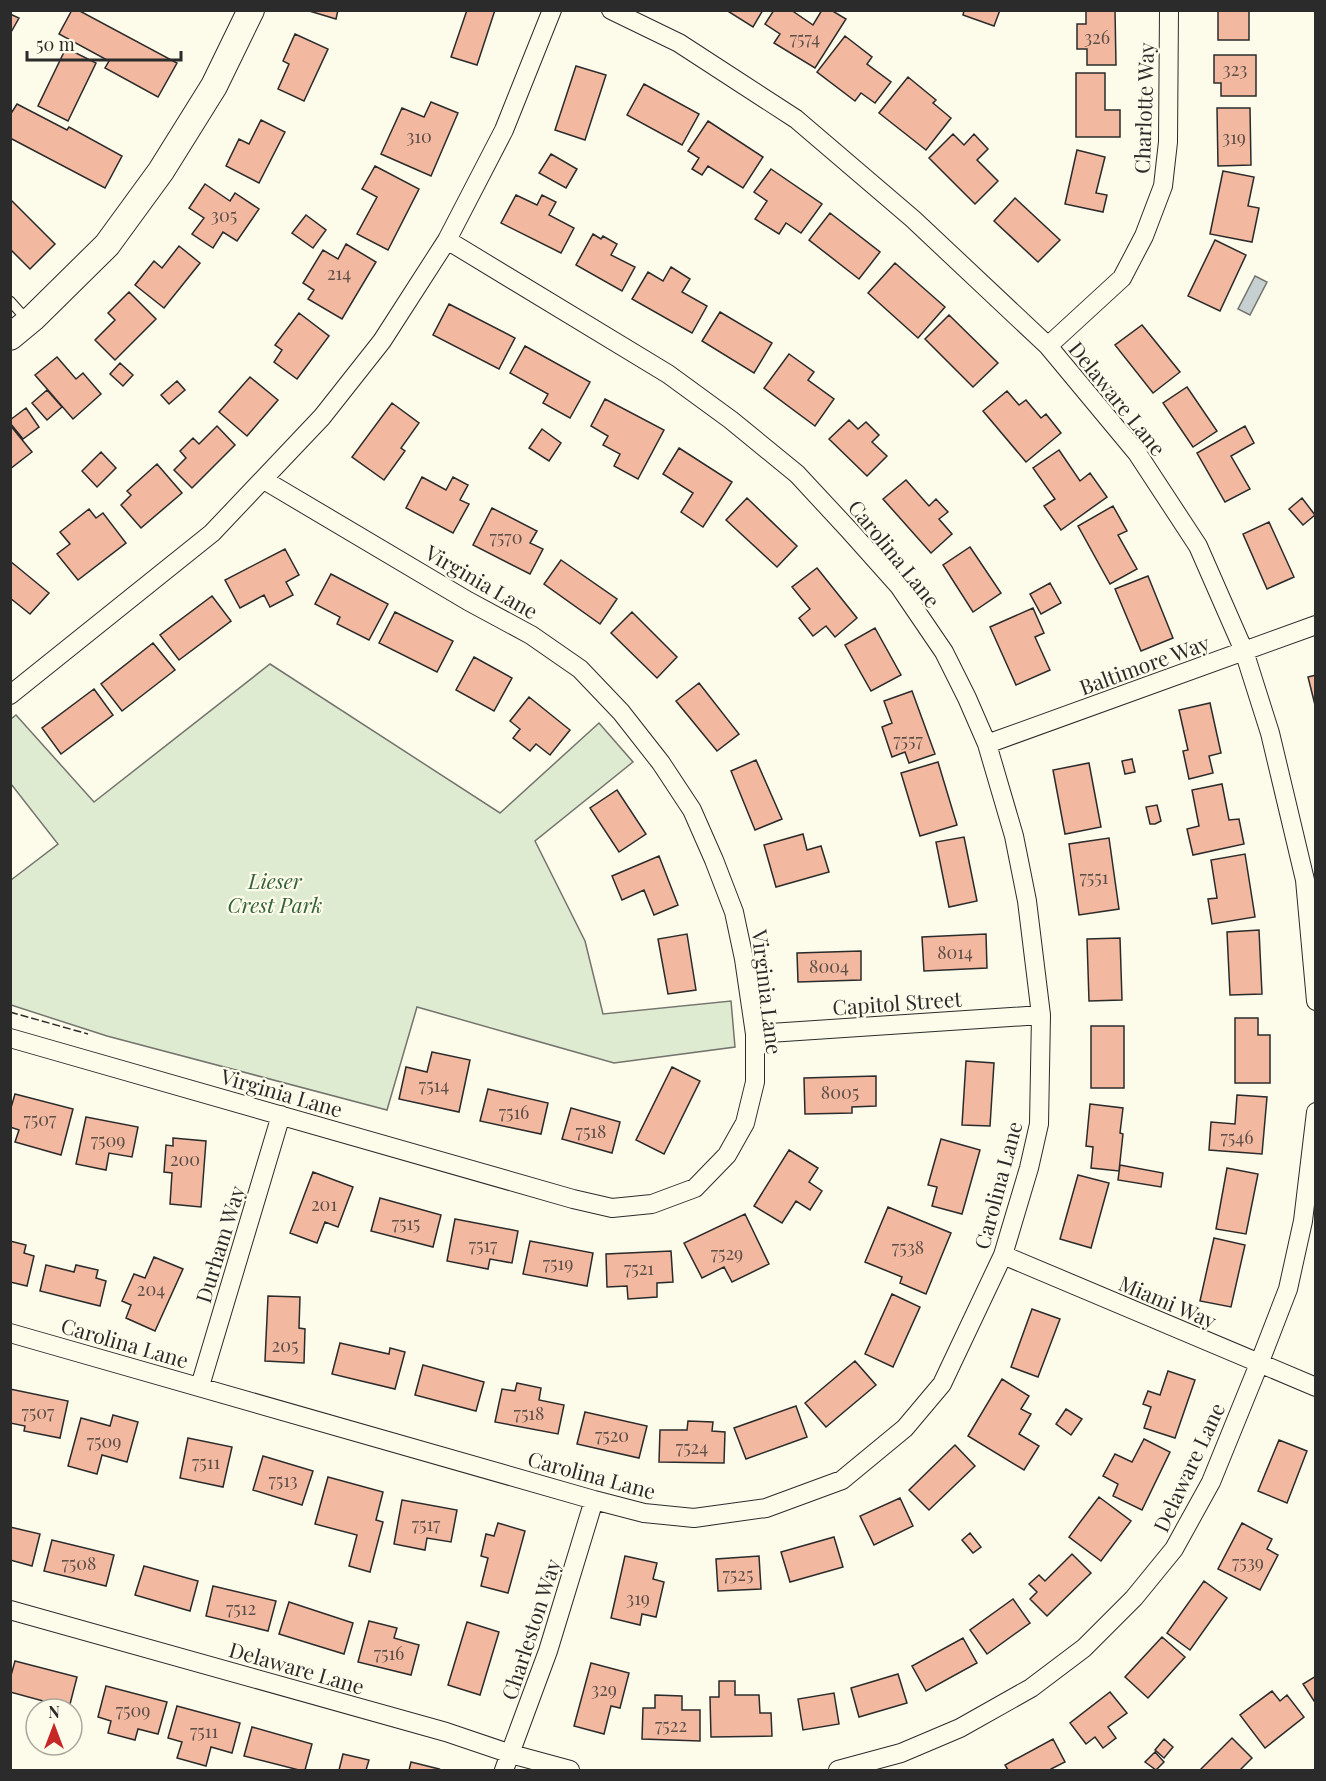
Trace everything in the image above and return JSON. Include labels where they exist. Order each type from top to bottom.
[{"type":"street","points":[[20,329],[107,245],[161,171],[214,86],[251,10]]},
{"type":"street","points":[[12,690],[212,533],[322,417],[382,341],[447,240],[504,130],[552,10]]},
{"type":"street","name":"Delaware Lane","points":[[610,10],[679,43],[796,119],[914,219],[1048,346],[1137,453],[1198,546],[1244,651],[1270,733],[1310,880],[1316,1001]]},
{"type":"street","name":"Charlotte Way","points":[[1048,346],[1122,278],[1144,236],[1163,186],[1168,142],[1169,10]]},
{"type":"street","name":"Carolina Lane","points":[[10,1333],[594,1500],[644,1513],[694,1518],[765,1508],[842,1480],[905,1428],[942,1384],[1003,1255],[1029,1168],[1039,1124],[1041,1015],[1027,901],[1016,847],[987,744],[944,652],[899,586],[797,474],[731,420],[668,374],[447,240]]},
{"type":"street","name":"Virginia Lane","points":[[10,1038],[573,1200],[612,1208],[652,1204],[694,1188],[727,1155],[745,1123],[755,1082],[755,1034],[735,912],[692,810],[661,763],[621,712],[580,669],[531,635],[468,601],[264,480]]},
{"type":"street","name":"Baltimore Way","points":[[987,744],[1316,625]]},
{"type":"street","name":"Capitol Street","points":[[755,1034],[1041,1015]]},
{"type":"street","name":"Delaware Lane","points":[[838,1770],[901,1753],[960,1728],[1031,1688],[1084,1648],[1134,1598],[1174,1549],[1211,1482],[1288,1289],[1304,1221],[1316,1112]]},
{"type":"street","name":"Durham Way","points":[[200,1386],[281,1115]]},
{"type":"street","name":"Miami Way","points":[[1003,1255],[1316,1387]]},
{"type":"street","name":"Charleston Way","points":[[508,1762],[548,1651],[594,1500]]},
{"type":"street","name":"Delaware Lane","points":[[10,1610],[446,1732],[508,1762],[570,1770]]},
{"type":"lane","points":[[10,301],[20,329]]},
{"type":"green space","name":"Lieser Crest Park","points":[[270,664],[500,813],[599,723],[633,762],[535,841],[585,941],[603,1014],[731,1001],[735,1047],[614,1063],[417,1007],[387,1110],[107,1036],[11,1005],[11,880],[58,844],[11,784],[11,719],[16,715],[94,802]]},
{"type":"shaded area","points":[[1255,276],[1267,282],[1250,315],[1238,309]]},
{"type":"building","points":[[72,10],[78,10],[177,63],[158,97],[105,68],[109,61],[59,34]]},
{"type":"building","points":[[306,10],[338,10],[336,19]]},
{"type":"building","points":[[467,10],[495,10],[477,65],[451,57]]},
{"type":"building","points":[[726,10],[763,10],[753,27]]},
{"type":"building","points":[[774,10],[791,10],[813,25],[822,10],[831,10],[846,19],[815,68],[774,43],[780,34],[765,24]]},
{"type":"building","points":[[964,10],[1000,10],[994,26],[963,15]]},
{"type":"building","points":[[1086,10],[1115,10],[1116,65],[1087,65],[1087,49],[1077,49],[1077,24],[1086,24]]},
{"type":"building","points":[[1218,10],[1249,10],[1249,40],[1218,40]]},
{"type":"building","points":[[10,14],[19,18],[10,34]]},
{"type":"building","points":[[295,34],[328,49],[304,101],[278,89],[289,64],[283,61]]},
{"type":"building","points":[[845,36],[872,57],[867,64],[891,82],[875,103],[861,93],[855,101],[817,72]]},
{"type":"building","points":[[66,48],[96,63],[68,121],[38,106]]},
{"type":"building","points":[[1214,55],[1256,55],[1256,96],[1221,96],[1221,83],[1214,83]]},
{"type":"building","points":[[576,66],[606,75],[585,140],[555,130]]},
{"type":"building","points":[[1076,73],[1105,73],[1105,110],[1120,110],[1120,137],[1076,137]]},
{"type":"building","points":[[908,77],[936,100],[933,103],[951,118],[926,150],[879,113]]},
{"type":"building","points":[[644,84],[699,114],[682,145],[627,115]]},
{"type":"building","points":[[431,102],[458,113],[431,176],[381,154],[402,108],[424,117]]},
{"type":"building","points":[[17,104],[67,130],[69,127],[122,156],[105,188],[10,138],[10,115]]},
{"type":"building","points":[[1217,108],[1250,108],[1251,165],[1218,166]]},
{"type":"building","points":[[261,120],[285,132],[259,183],[226,166],[239,139],[249,144]]},
{"type":"building","points":[[708,121],[763,157],[743,188],[708,166],[702,175],[692,169],[699,158],[688,151]]},
{"type":"building","points":[[953,134],[964,145],[974,134],[988,149],[977,160],[998,181],[975,204],[929,158]]},
{"type":"building","points":[[1077,150],[1105,157],[1096,193],[1107,195],[1103,212],[1065,204]]},
{"type":"building","points":[[551,154],[577,169],[566,188],[539,173]]},
{"type":"building","points":[[375,166],[419,189],[388,250],[357,234],[377,197],[362,189]]},
{"type":"building","points":[[771,169],[822,204],[801,233],[786,223],[779,234],[755,219],[767,201],[754,192]]},
{"type":"building","points":[[1223,171],[1254,177],[1248,206],[1259,208],[1252,242],[1210,234]]},
{"type":"building","points":[[205,184],[230,201],[235,193],[259,209],[237,241],[223,232],[213,248],[192,234],[204,218],[189,208]]},
{"type":"building","points":[[516,195],[537,205],[542,195],[556,202],[549,215],[574,228],[561,253],[501,223]]},
{"type":"building","points":[[1015,198],[1060,240],[1038,262],[994,221]]},
{"type":"building","points":[[10,199],[55,244],[30,269],[10,249]]},
{"type":"building","points":[[830,213],[880,252],[859,279],[809,240]]},
{"type":"building","points":[[306,215],[326,230],[313,248],[292,233]]},
{"type":"building","points":[[593,234],[601,239],[603,236],[617,244],[611,255],[635,267],[622,291],[576,265]]},
{"type":"building","points":[[1215,240],[1246,255],[1220,311],[1188,296]]},
{"type":"building","points":[[346,244],[376,262],[342,319],[308,299],[314,290],[303,283],[323,250],[338,259]]},
{"type":"building","points":[[179,246],[200,263],[164,308],[135,285],[154,261],[162,268]]},
{"type":"building","points":[[895,263],[945,307],[918,338],[868,293]]},
{"type":"building","points":[[671,267],[690,279],[682,292],[707,306],[692,333],[632,299],[648,272],[663,281]]},
{"type":"building","points":[[129,292],[156,319],[115,360],[95,340],[115,320],[108,313]]},
{"type":"building","points":[[449,304],[515,338],[499,369],[433,335]]},
{"type":"building","points":[[720,312],[772,343],[754,373],[702,341]]},
{"type":"building","points":[[299,313],[329,336],[297,379],[274,362],[282,350],[275,345]]},
{"type":"building","points":[[949,315],[998,363],[973,387],[925,339]]},
{"type":"building","points":[[1142,325],[1180,372],[1153,393],[1115,345]]},
{"type":"building","points":[[525,346],[590,382],[570,418],[543,403],[548,394],[510,373]]},
{"type":"building","points":[[789,354],[814,372],[808,380],[834,399],[815,426],[764,388]]},
{"type":"building","points":[[57,357],[76,379],[83,373],[101,394],[73,419],[35,375]]},
{"type":"building","points":[[120,363],[133,375],[123,386],[110,374]]},
{"type":"building","points":[[250,377],[278,400],[247,436],[219,412]]},
{"type":"building","points":[[177,381],[185,390],[169,404],[161,395]]},
{"type":"building","points":[[1187,387],[1217,431],[1193,447],[1163,403]]},
{"type":"building","points":[[47,390],[62,407],[47,420],[32,403]]},
{"type":"building","points":[[1007,391],[1019,405],[1026,400],[1041,418],[1046,414],[1061,433],[1026,462],[983,411]]},
{"type":"building","points":[[605,399],[664,430],[638,479],[614,466],[620,454],[603,445],[608,436],[591,426]]},
{"type":"building","points":[[392,403],[419,423],[401,448],[405,451],[384,480],[352,457]]},
{"type":"building","points":[[26,408],[39,427],[23,439],[10,420]]},
{"type":"building","points":[[849,420],[858,429],[866,422],[879,435],[872,442],[887,456],[867,476],[829,439]]},
{"type":"building","points":[[10,425],[32,452],[10,469]]},
{"type":"building","points":[[217,426],[235,445],[192,488],[174,470],[186,458],[180,451],[193,438],[199,444]]},
{"type":"building","points":[[1245,426],[1254,443],[1231,456],[1250,489],[1225,502],[1197,453]]},
{"type":"building","points":[[542,429],[561,443],[549,461],[529,448]]},
{"type":"building","points":[[679,448],[732,482],[703,527],[681,512],[693,493],[663,474]]},
{"type":"building","points":[[1059,450],[1080,481],[1090,473],[1107,497],[1061,530],[1044,506],[1055,499],[1033,468]]},
{"type":"building","points":[[101,452],[116,468],[97,487],[82,471]]},
{"type":"building","points":[[157,464],[182,493],[141,528],[121,505],[131,495],[127,491]]},
{"type":"building","points":[[422,477],[446,490],[453,477],[468,485],[460,500],[469,504],[453,533],[406,508]]},
{"type":"building","points":[[906,480],[929,506],[936,499],[948,512],[939,519],[952,534],[931,553],[883,499]]},
{"type":"building","points":[[747,498],[797,546],[777,567],[726,520]]},
{"type":"building","points":[[1302,498],[1315,515],[1303,525],[1289,509]]},
{"type":"building","points":[[1113,506],[1127,531],[1118,535],[1137,569],[1110,584],[1078,526]]},
{"type":"building","points":[[492,508],[537,531],[530,543],[543,549],[530,574],[473,545]]},
{"type":"building","points":[[89,509],[96,518],[103,513],[126,543],[78,580],[57,554],[70,544],[60,532]]},
{"type":"building","points":[[1269,522],[1294,577],[1267,589],[1243,534]]},
{"type":"building","points":[[970,547],[1001,593],[973,612],[943,565]]},
{"type":"building","points":[[285,549],[299,575],[286,582],[293,595],[270,607],[264,595],[240,608],[225,580]]},
{"type":"building","points":[[561,560],[617,599],[600,624],[544,584]]},
{"type":"building","points":[[10,561],[49,593],[30,614],[10,598]]},
{"type":"building","points":[[817,568],[857,618],[835,637],[826,626],[813,636],[799,618],[810,609],[792,587]]},
{"type":"building","points":[[331,574],[388,604],[369,640],[337,624],[340,617],[315,604]]},
{"type":"building","points":[[1148,576],[1173,638],[1141,651],[1115,589]]},
{"type":"building","points":[[1050,583],[1061,603],[1041,614],[1030,594]]},
{"type":"building","points":[[212,596],[231,621],[179,660],[160,635]]},
{"type":"building","points":[[1033,608],[1044,633],[1035,637],[1050,670],[1016,685],[990,627]]},
{"type":"building","points":[[395,612],[453,641],[437,672],[379,643]]},
{"type":"building","points":[[632,612],[677,657],[657,678],[611,633]]},
{"type":"building","points":[[875,628],[901,675],[871,691],[845,645]]},
{"type":"building","points":[[153,643],[175,670],[122,711],[101,684]]},
{"type":"building","points":[[474,657],[512,678],[494,711],[456,690]]},
{"type":"building","points":[[1316,675],[1316,709],[1308,677]]},
{"type":"building","points":[[699,683],[739,734],[717,751],[676,701]]},
{"type":"building","points":[[94,689],[113,715],[61,754],[42,728]]},
{"type":"building","points":[[912,691],[935,754],[909,763],[905,752],[892,757],[882,727],[892,723],[884,701]]},
{"type":"building","points":[[529,697],[570,730],[550,755],[536,744],[530,751],[513,738],[520,729],[510,721]]},
{"type":"building","points":[[1210,703],[1221,753],[1209,756],[1213,773],[1189,779],[1183,751],[1188,750],[1179,710]]},
{"type":"building","points":[[1132,759],[1135,772],[1125,774],[1122,761]]},
{"type":"building","points":[[756,760],[782,819],[755,830],[731,771]]},
{"type":"building","points":[[938,762],[957,825],[920,836],[901,773]]},
{"type":"building","points":[[1089,763],[1101,827],[1065,834],[1053,770]]},
{"type":"building","points":[[1222,784],[1229,820],[1239,819],[1244,844],[1193,855],[1187,829],[1199,826],[1192,790]]},
{"type":"building","points":[[617,790],[646,834],[619,852],[590,808]]},
{"type":"building","points":[[1157,805],[1161,821],[1150,824],[1146,807]]},
{"type":"building","points":[[803,834],[807,850],[821,846],[829,872],[776,887],[764,845]]},
{"type":"building","points":[[964,837],[977,901],[949,907],[936,842]]},
{"type":"building","points":[[1109,838],[1119,909],[1079,915],[1069,844]]},
{"type":"building","points":[[1245,854],[1255,917],[1212,924],[1208,899],[1217,898],[1211,860]]},
{"type":"building","points":[[659,856],[678,905],[654,915],[644,890],[622,900],[612,876]]},
{"type":"building","points":[[1259,930],[1262,994],[1230,995],[1227,932]]},
{"type":"building","points":[[687,934],[696,990],[668,994],[658,939]]},
{"type":"building","points":[[986,934],[987,968],[924,971],[922,937]]},
{"type":"building","points":[[1120,938],[1122,1000],[1089,1001],[1087,939]]},
{"type":"building","points":[[861,951],[861,980],[798,982],[797,953]]},
{"type":"building","points":[[1235,1018],[1258,1018],[1258,1035],[1270,1035],[1270,1083],[1235,1083]]},
{"type":"building","points":[[1091,1026],[1124,1026],[1124,1088],[1091,1088]]},
{"type":"building","points":[[432,1052],[470,1060],[459,1112],[399,1099],[406,1067],[427,1072]]},
{"type":"building","points":[[966,1061],[994,1063],[990,1126],[962,1125]]},
{"type":"building","points":[[672,1067],[700,1081],[664,1154],[636,1140]]},
{"type":"building","points":[[876,1076],[876,1106],[852,1107],[852,1113],[805,1114],[804,1078]]},
{"type":"building","points":[[488,1089],[548,1103],[541,1134],[480,1121]]},
{"type":"building","points":[[15,1094],[73,1109],[61,1155],[15,1142],[19,1130],[10,1127],[10,1111]]},
{"type":"building","points":[[1237,1095],[1267,1097],[1262,1154],[1209,1150],[1211,1122],[1235,1124]]},
{"type":"building","points":[[1090,1104],[1123,1108],[1119,1171],[1091,1168],[1093,1147],[1086,1146]]},
{"type":"building","points":[[571,1108],[620,1122],[612,1153],[562,1139]]},
{"type":"building","points":[[86,1117],[138,1127],[132,1157],[109,1153],[106,1170],[76,1164]]},
{"type":"building","points":[[173,1138],[206,1141],[201,1207],[170,1204],[172,1173],[164,1172],[166,1145],[173,1146]]},
{"type":"building","points":[[941,1139],[980,1150],[962,1214],[932,1206],[937,1187],[928,1185]]},
{"type":"building","points":[[789,1150],[818,1168],[809,1182],[822,1191],[810,1210],[796,1201],[782,1223],[754,1206]]},
{"type":"building","points":[[1120,1165],[1163,1173],[1161,1187],[1118,1180]]},
{"type":"building","points":[[1227,1168],[1258,1174],[1246,1234],[1216,1229]]},
{"type":"building","points":[[313,1172],[353,1187],[338,1227],[325,1222],[317,1243],[290,1233]]},
{"type":"building","points":[[1078,1175],[1109,1183],[1091,1248],[1060,1239]]},
{"type":"building","points":[[380,1198],[441,1215],[433,1247],[371,1231]]},
{"type":"building","points":[[888,1207],[951,1233],[926,1294],[900,1283],[902,1277],[865,1262]]},
{"type":"building","points":[[745,1214],[769,1264],[732,1282],[724,1267],[702,1278],[684,1243]]},
{"type":"building","points":[[455,1219],[518,1231],[512,1263],[490,1259],[488,1269],[447,1261]]},
{"type":"building","points":[[1214,1238],[1245,1245],[1231,1307],[1200,1301]]},
{"type":"building","points":[[10,1241],[26,1245],[24,1253],[34,1256],[27,1286],[10,1282]]},
{"type":"building","points":[[530,1241],[593,1253],[587,1286],[523,1274]]},
{"type":"building","points":[[671,1251],[673,1282],[657,1283],[657,1297],[628,1299],[627,1286],[607,1287],[606,1254]]},
{"type":"building","points":[[154,1257],[183,1269],[155,1331],[126,1318],[131,1305],[122,1301],[134,1274],[145,1278]]},
{"type":"building","points":[[46,1265],[74,1272],[76,1265],[98,1270],[96,1278],[106,1281],[100,1306],[40,1291]]},
{"type":"building","points":[[892,1294],[920,1307],[893,1367],[865,1354]]},
{"type":"building","points":[[268,1296],[300,1297],[299,1328],[305,1329],[304,1363],[265,1361]]},
{"type":"building","points":[[1032,1309],[1060,1319],[1038,1377],[1011,1367]]},
{"type":"building","points":[[340,1343],[389,1354],[390,1348],[405,1352],[395,1389],[332,1374]]},
{"type":"building","points":[[855,1361],[876,1385],[826,1427],[805,1403]]},
{"type":"building","points":[[423,1365],[484,1382],[476,1411],[415,1395]]},
{"type":"building","points":[[1168,1371],[1195,1380],[1175,1438],[1144,1428],[1151,1407],[1143,1404],[1148,1391],[1160,1395]]},
{"type":"building","points":[[1002,1379],[1029,1396],[1021,1409],[1031,1414],[1019,1434],[1039,1446],[1024,1470],[968,1436]]},
{"type":"building","points":[[517,1383],[541,1388],[539,1400],[564,1405],[558,1434],[495,1422],[502,1389],[515,1391]]},
{"type":"building","points":[[10,1389],[68,1401],[60,1438],[24,1431],[25,1426],[10,1423]]},
{"type":"building","points":[[796,1406],[807,1437],[746,1459],[734,1428]]},
{"type":"building","points":[[1066,1409],[1082,1419],[1071,1435],[1056,1424]]},
{"type":"building","points":[[585,1412],[647,1426],[639,1458],[577,1444]]},
{"type":"building","points":[[113,1415],[138,1422],[127,1462],[102,1455],[97,1474],[68,1466],[81,1418],[110,1426]]},
{"type":"building","points":[[688,1421],[713,1422],[712,1431],[725,1432],[724,1463],[659,1462],[660,1430],[687,1430]]},
{"type":"building","points":[[188,1438],[232,1447],[223,1487],[180,1478]]},
{"type":"building","points":[[1144,1439],[1170,1452],[1142,1510],[1113,1496],[1118,1484],[1103,1476],[1115,1454],[1132,1462]]},
{"type":"building","points":[[1279,1440],[1307,1451],[1287,1503],[1258,1491]]},
{"type":"building","points":[[955,1445],[975,1466],[929,1510],[909,1490]]},
{"type":"building","points":[[263,1456],[313,1471],[302,1505],[253,1490]]},
{"type":"building","points":[[328,1477],[383,1492],[376,1520],[383,1522],[370,1572],[349,1566],[357,1535],[315,1524]]},
{"type":"building","points":[[1099,1497],[1131,1521],[1101,1561],[1069,1537]]},
{"type":"building","points":[[900,1498],[913,1526],[874,1545],[860,1516]]},
{"type":"building","points":[[402,1500],[457,1510],[451,1542],[427,1538],[425,1550],[394,1544]]},
{"type":"building","points":[[498,1523],[525,1531],[508,1593],[481,1586],[488,1558],[481,1556],[486,1534],[494,1536]]},
{"type":"building","points":[[1242,1523],[1272,1539],[1267,1549],[1278,1555],[1260,1590],[1218,1569]]},
{"type":"building","points":[[10,1527],[40,1534],[32,1566],[10,1560]]},
{"type":"building","points":[[970,1533],[981,1547],[973,1553],[962,1540]]},
{"type":"building","points":[[834,1537],[843,1567],[790,1582],[781,1552]]},
{"type":"building","points":[[52,1540],[114,1555],[106,1586],[44,1571]]},
{"type":"building","points":[[1072,1554],[1091,1573],[1047,1616],[1030,1599],[1037,1592],[1029,1584],[1039,1575],[1045,1581]]},
{"type":"building","points":[[625,1556],[657,1563],[653,1579],[664,1582],[656,1617],[642,1614],[640,1625],[611,1618]]},
{"type":"building","points":[[759,1556],[761,1589],[718,1591],[716,1559]]},
{"type":"building","points":[[144,1566],[198,1581],[190,1611],[135,1595]]},
{"type":"building","points":[[1204,1581],[1227,1598],[1190,1650],[1167,1633]]},
{"type":"building","points":[[213,1586],[276,1601],[268,1631],[206,1616]]},
{"type":"building","points":[[1013,1599],[1030,1623],[987,1654],[970,1630]]},
{"type":"building","points":[[289,1602],[353,1623],[344,1654],[279,1634]]},
{"type":"building","points":[[369,1621],[397,1628],[394,1638],[419,1645],[411,1675],[358,1662]]},
{"type":"building","points":[[467,1622],[499,1632],[480,1695],[448,1685]]},
{"type":"building","points":[[1162,1637],[1185,1657],[1148,1698],[1125,1677]]},
{"type":"building","points":[[963,1638],[977,1663],[926,1691],[912,1666]]},
{"type":"building","points":[[15,1661],[77,1677],[72,1697],[28,1697],[10,1692],[10,1679]]},
{"type":"building","points":[[591,1663],[629,1673],[620,1708],[611,1706],[604,1734],[574,1726]]},
{"type":"building","points":[[898,1674],[907,1703],[859,1717],[851,1688]]},
{"type":"building","points":[[1316,1676],[1316,1704],[1303,1684]]},
{"type":"building","points":[[719,1681],[735,1681],[735,1695],[759,1695],[760,1713],[771,1713],[772,1736],[711,1737],[710,1697],[719,1697]]},
{"type":"building","points":[[106,1686],[167,1702],[158,1734],[138,1729],[135,1740],[108,1733],[111,1721],[98,1717]]},
{"type":"building","points":[[1272,1691],[1280,1701],[1287,1695],[1304,1717],[1265,1748],[1240,1715]]},
{"type":"building","points":[[1110,1692],[1127,1713],[1108,1727],[1116,1738],[1103,1748],[1095,1737],[1086,1744],[1070,1723]]},
{"type":"building","points":[[834,1693],[839,1724],[803,1730],[798,1699]]},
{"type":"building","points":[[655,1695],[682,1696],[682,1710],[700,1710],[700,1741],[642,1739],[643,1708],[655,1708]]},
{"type":"building","points":[[177,1706],[240,1723],[232,1753],[211,1747],[206,1766],[177,1758],[182,1742],[168,1738]]},
{"type":"building","points":[[252,1727],[312,1744],[305,1770],[244,1756]]},
{"type":"building","points":[[1232,1738],[1252,1758],[1240,1770],[1200,1770]]},
{"type":"building","points":[[1053,1739],[1065,1762],[1051,1770],[1008,1770],[1005,1765]]},
{"type":"building","points":[[1164,1739],[1173,1747],[1164,1758],[1155,1750]]},
{"type":"building","points":[[1155,1752],[1164,1762],[1156,1770],[1145,1762]]},
{"type":"building","points":[[343,1754],[369,1760],[366,1770],[339,1770]]},
{"type":"building","points":[[411,1762],[439,1769],[409,1770]]},
{"type":"fence","points":[[10,1012],[88,1034]]}]
